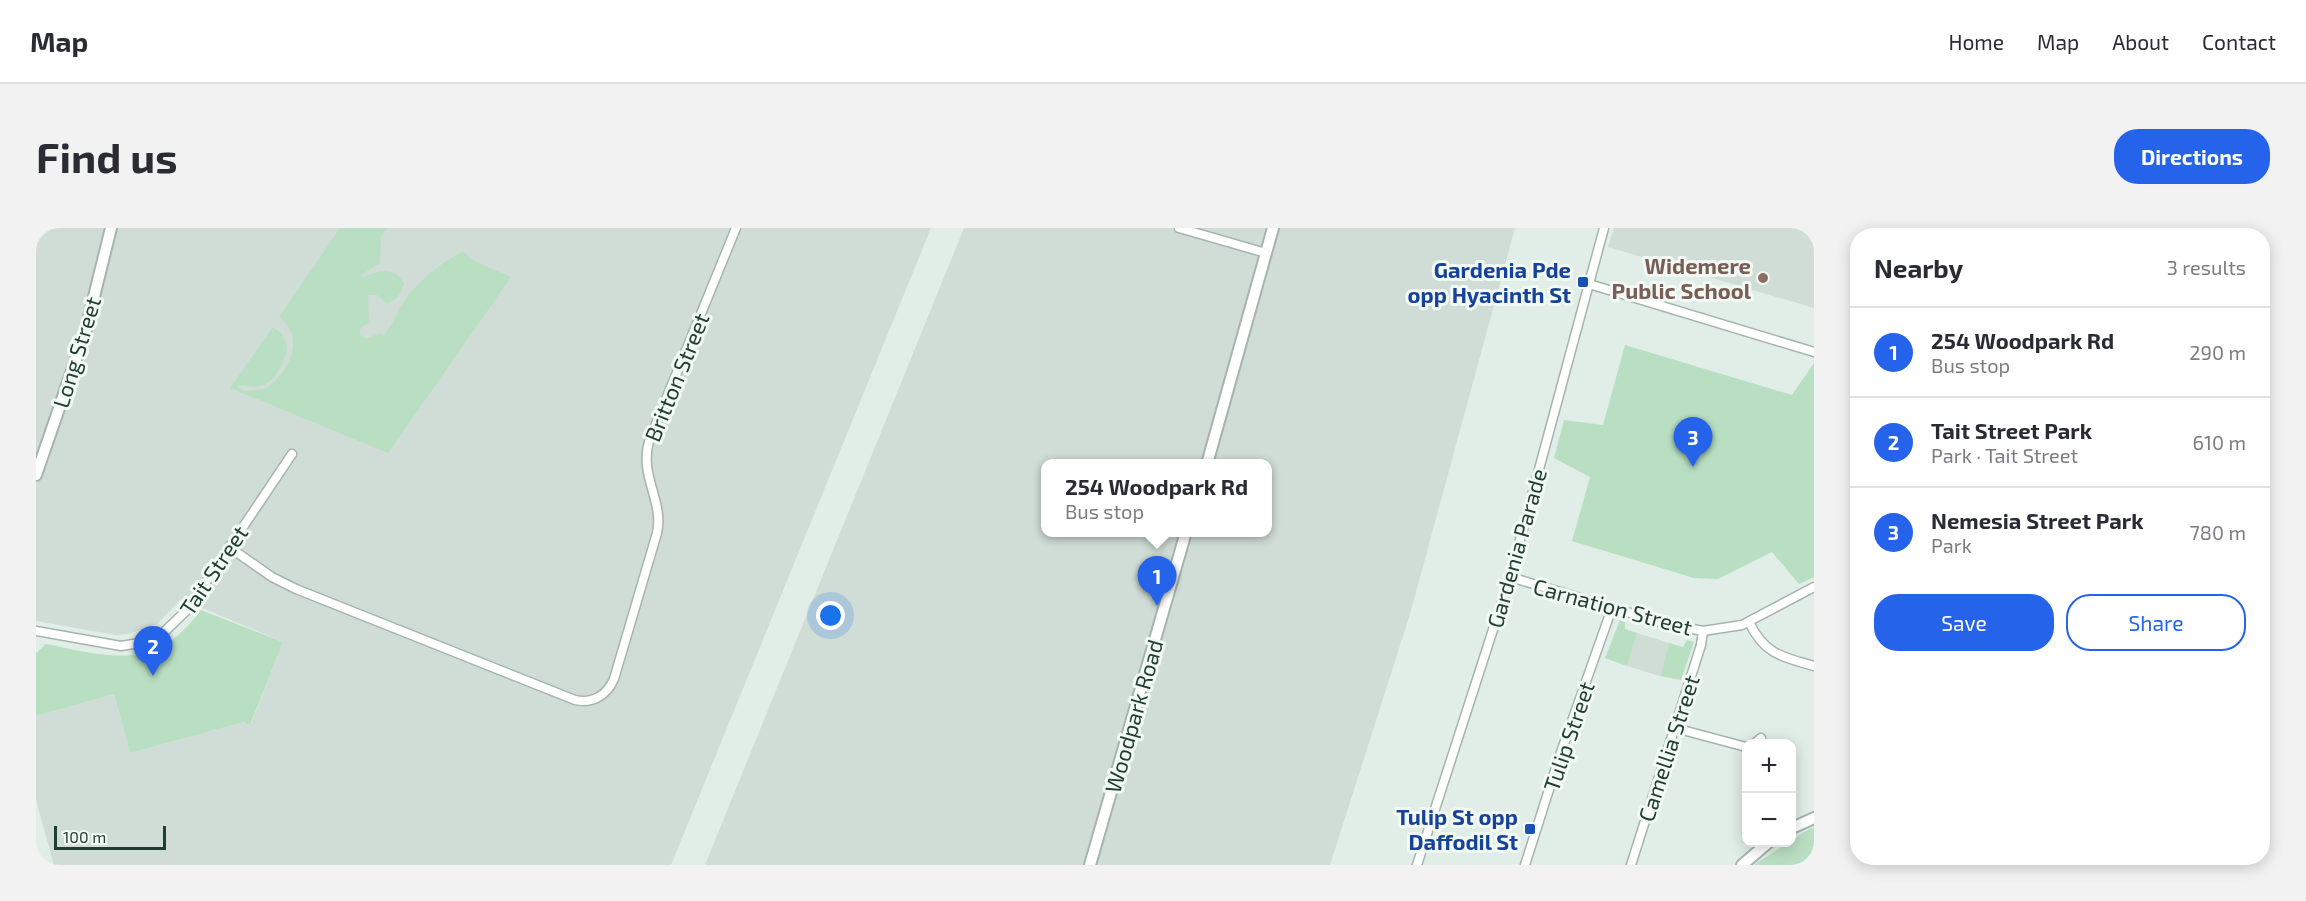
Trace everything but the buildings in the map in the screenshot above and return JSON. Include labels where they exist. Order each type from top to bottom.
[{"type":"street","name":"Long Street","points":[[36,475],[81,346],[111,228]]},
{"type":"street","name":"Britton Street","points":[[229,547],[272,577],[296,589],[575,700],[582,702],[598,700],[614,679],[657,533],[659,514],[646,470],[649,441],[736,228]]},
{"type":"street","points":[[1179,228],[1266,253]]},
{"type":"street","points":[[1208,459],[1273,228]]},
{"type":"street","name":"Gardenia Parade","points":[[1417,865],[1510,577],[1604,228]]},
{"type":"street","points":[[1589,284],[1814,352]]},
{"type":"street","name":"Tait Street","points":[[36,631],[113,646],[132,645],[152,640],[180,620],[292,454]]},
{"type":"street","name":"Woodpark Road","points":[[1090,865],[1185,537]]},
{"type":"street","name":"Carnation Street","points":[[1510,577],[1612,608],[1703,631],[1727,629],[1749,622],[1814,587]]},
{"type":"street","name":"Tulip Street","points":[[1525,865],[1560,755],[1612,608]]},
{"type":"street","points":[[1749,622],[1764,646],[1775,654],[1814,666]]},
{"type":"street","name":"Camellia Street","points":[[1631,865],[1701,645],[1703,631]]},
{"type":"street","points":[[1675,728],[1742,746]]},
{"type":"street","points":[[1796,826],[1814,818]]},
{"type":"street","points":[[1742,865],[1764,847]]},
{"type":"shaded area","points":[[36,228],[931,228],[671,865],[54,865],[36,800],[36,716],[114,694],[130,753],[244,722],[251,724],[283,642],[181,599],[157,624],[128,634],[116,635],[36,621]]},
{"type":"shaded area","points":[[964,228],[1515,228],[1410,614],[1330,865],[705,865]]},
{"type":"shaded area","name":"Widemere Public School","points":[[1614,228],[1814,228],[1814,308],[1608,247]]},
{"type":"shaded area","points":[[1637,633],[1669,643],[1660,676],[1627,666]]},
{"type":"green space","points":[[340,228],[387,228],[381,237],[380,263],[361,275],[364,277],[381,271],[392,272],[404,284],[398,296],[390,302],[386,303],[377,295],[368,295],[369,322],[360,329],[360,335],[366,339],[380,333],[384,334],[416,286],[446,261],[463,251],[474,261],[511,277],[388,453],[230,388],[273,327],[281,333],[287,346],[279,371],[265,384],[236,387],[245,391],[266,389],[282,373],[292,354],[293,344],[292,334],[279,317]]},
{"type":"green space","points":[[1625,345],[1792,395],[1814,363],[1814,577],[1799,584],[1772,552],[1718,579],[1694,578],[1572,541],[1590,477],[1554,458],[1564,420],[1603,425]]},
{"type":"green space","points":[[201,610],[283,642],[250,725],[244,722],[130,753],[114,694],[36,716],[36,653],[46,644],[91,653],[131,655],[149,651],[167,643],[184,630]]},
{"type":"green space","points":[[1620,620],[1625,622],[1625,629],[1637,633],[1627,666],[1605,658]]},
{"type":"green space","points":[[1687,640],[1694,642],[1681,680],[1660,676],[1669,643],[1683,647]]},
{"type":"green space","points":[[1814,828],[1814,865],[1754,865],[1782,847],[1796,847],[1796,838]]},
{"type":"place","name":"Widemere Public School","points":[[1763,278]]},
{"type":"place","name":"Gardenia Pde opp Hyacinth St","points":[[1583,282]]},
{"type":"place","name":"Nemesia Street Park","points":[[1693,467]]},
{"type":"place","name":"254 Woodpark Rd","points":[[1157,606]]},
{"type":"place","name":"Tait Street Park","points":[[153,676]]},
{"type":"place","name":"Tulip St opp Daffodil St","points":[[1530,829]]}]
